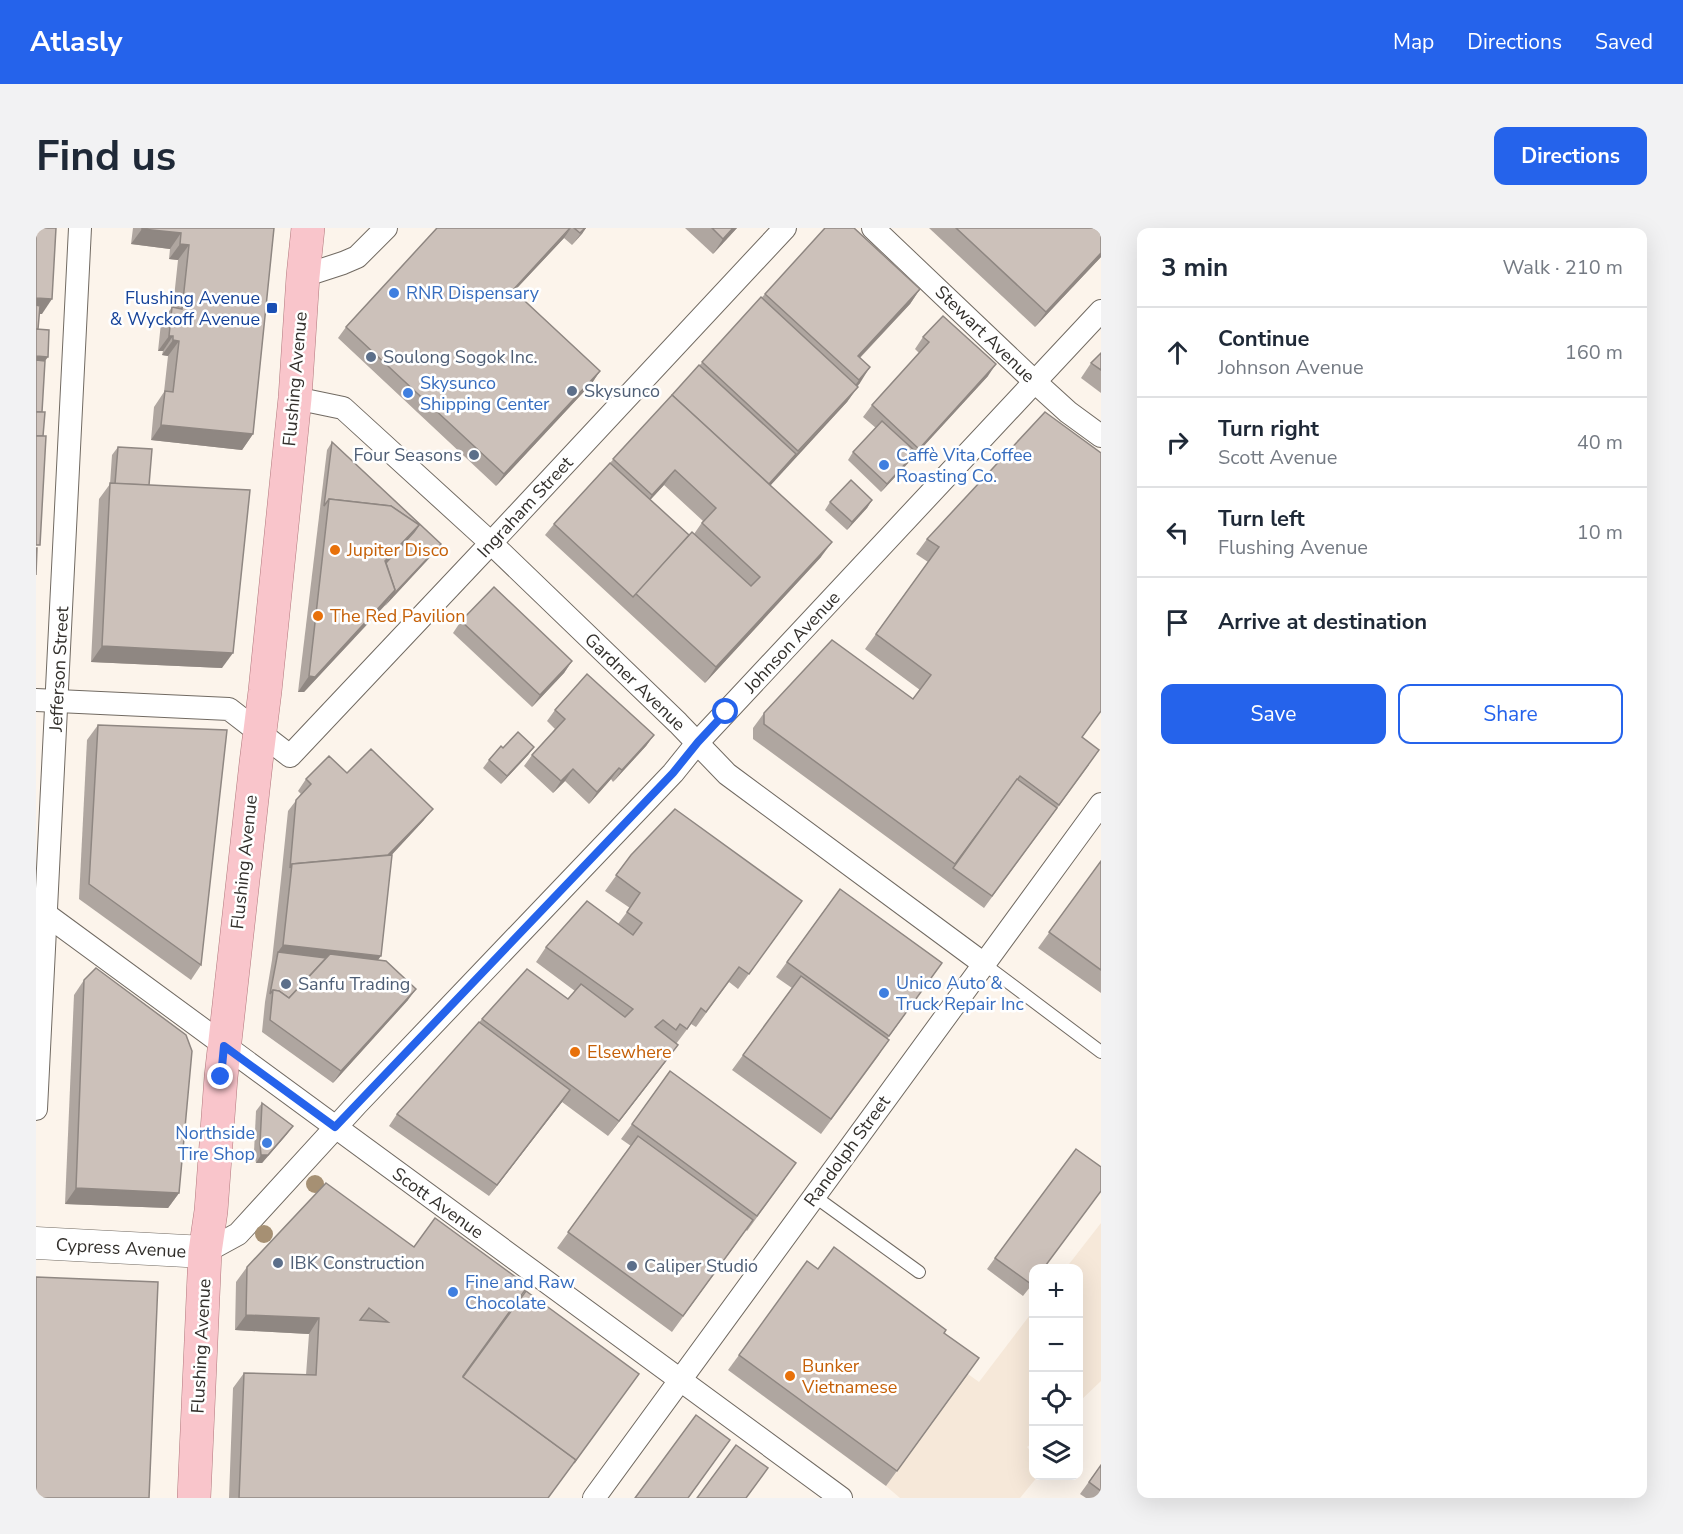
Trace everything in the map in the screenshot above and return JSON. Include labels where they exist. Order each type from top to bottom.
[{"type":"main road","name":"Flushing Avenue","points":[[194,1498],[205,1252],[211,1210],[224,1046],[265,691],[295,398],[308,228]]},
{"type":"main road","name":"Cypress Avenue","points":[[36,1243],[205,1252]]},
{"type":"street","name":"Jefferson Street","points":[[36,1109],[47,700],[81,228]]},
{"type":"street","points":[[303,276],[357,257],[386,228]]},
{"type":"street","name":"Ingraham Street","points":[[259,733],[290,756],[785,228]]},
{"type":"street","name":"Stewart Avenue","points":[[873,228],[1035,382],[1068,412],[1101,436]]},
{"type":"street","name":"Johnson Avenue","points":[[205,1252],[238,1234],[335,1127],[673,773],[698,742],[1101,311]]},
{"type":"street","name":"Gardner Avenue","points":[[295,398],[342,408],[491,543],[698,742],[727,774],[984,964]]},
{"type":"street","points":[[47,700],[229,709],[259,733]]},
{"type":"street","name":"Randolph Street","points":[[594,1498],[1101,804]]},
{"type":"street","name":"Scott Avenue","points":[[41,911],[841,1498]]},
{"type":"lane","points":[[984,964],[1101,1052]]},
{"type":"lane","points":[[814,1196],[919,1272]]},
{"type":"shaded area","points":[[1101,1223],[1101,1381],[1083,1398],[1083,1264],[1069,1264]]},
{"type":"shaded area","points":[[1029,1316],[1029,1446],[1027,1447],[1029,1449],[1029,1480],[1035,1480],[1020,1498],[900,1498],[886,1486],[968,1374],[979,1382]]},
{"type":"building","points":[[36,228],[56,228],[52,299],[36,298]]},
{"type":"building","points":[[142,228],[274,228],[253,434],[161,425],[165,391],[173,392],[179,341],[169,336],[172,307],[182,309],[189,245],[180,244],[181,233]]},
{"type":"building","points":[[437,228],[570,228],[513,290],[600,371],[504,474],[346,327]]},
{"type":"building","points":[[574,228],[585,228],[580,233]]},
{"type":"building","points":[[712,228],[733,228],[723,239]]},
{"type":"building","points":[[825,228],[854,228],[920,289],[858,356],[870,367],[859,380],[765,294]]},
{"type":"building","points":[[956,228],[1101,228],[1101,253],[1046,312]]},
{"type":"building","points":[[761,297],[858,387],[798,451],[702,362]]},
{"type":"building","points":[[36,305],[40,306],[38,329],[36,329]]},
{"type":"building","points":[[943,316],[996,364],[919,449],[872,405],[929,342],[923,337]]},
{"type":"building","points":[[36,329],[49,330],[48,357],[36,356]]},
{"type":"building","points":[[1101,353],[1101,370],[1091,363]]},
{"type":"building","points":[[36,360],[45,361],[42,412],[36,412]]},
{"type":"building","points":[[699,365],[796,454],[769,484],[672,395]]},
{"type":"building","points":[[672,395],[832,542],[716,667],[635,593],[692,532],[751,586],[760,577],[702,523],[716,508],[675,470],[652,495],[613,459]]},
{"type":"building","points":[[36,412],[45,412],[43,436],[36,436]]},
{"type":"building","points":[[1045,412],[1101,453],[1101,711],[1082,737],[1099,750],[1059,805],[1020,776],[955,864],[764,724],[764,713],[832,640],[913,699],[931,675],[876,634],[939,547],[927,539]]},
{"type":"building","points":[[882,421],[916,452],[887,484],[853,452]]},
{"type":"building","points":[[36,436],[46,436],[40,545],[36,545]]},
{"type":"building","points":[[332,442],[441,544],[390,598],[395,590],[386,563],[419,525],[391,506],[329,499],[324,506]]},
{"type":"building","points":[[118,447],[152,449],[149,485],[115,484]]},
{"type":"building","points":[[610,463],[689,535],[633,597],[554,524]]},
{"type":"building","points":[[851,480],[872,500],[852,522],[830,502]]},
{"type":"building","points":[[110,483],[250,490],[233,653],[102,646]]},
{"type":"building","points":[[329,499],[391,506],[419,525],[385,561],[395,590],[315,677],[309,676]]},
{"type":"building","points":[[494,587],[572,661],[540,695],[461,621]]},
{"type":"building","points":[[587,674],[654,735],[622,770],[619,768],[597,792],[573,769],[561,781],[532,755],[565,719],[555,710]]},
{"type":"building","points":[[98,725],[227,730],[201,965],[89,884]]},
{"type":"building","points":[[518,732],[534,747],[507,776],[489,760]]},
{"type":"building","points":[[371,749],[433,809],[388,855],[292,864],[290,868],[296,800],[311,784],[306,779],[329,756],[347,773]]},
{"type":"building","points":[[1017,779],[1057,808],[992,896],[953,868]]},
{"type":"building","points":[[675,809],[802,901],[749,974],[739,967],[706,1012],[701,1008],[687,1029],[680,1024],[676,1030],[663,1020],[655,1027],[678,1045],[619,1121],[482,1019],[527,969],[568,999],[581,984],[625,1017],[633,1009],[546,947],[587,901],[633,935],[642,923],[627,912],[640,893],[616,875],[631,855]]},
{"type":"building","points":[[392,855],[381,956],[283,945],[292,864]]},
{"type":"building","points":[[1101,861],[1101,970],[1049,932]]},
{"type":"building","points":[[840,889],[942,963],[889,1036],[787,962]]},
{"type":"building","name":"Sanfu Trading","points":[[278,952],[326,958],[289,998],[279,991],[273,990],[270,994]]},
{"type":"building","points":[[330,954],[386,961],[416,989],[341,1071],[270,1020],[273,990],[289,998]]},
{"type":"building","points":[[96,968],[186,1035],[192,1051],[179,1193],[76,1188],[84,980]]},
{"type":"building","points":[[801,976],[889,1040],[831,1119],[743,1055]]},
{"type":"building","points":[[479,1022],[570,1090],[497,1185],[397,1114]]},
{"type":"building","points":[[670,1071],[796,1163],[757,1216],[632,1124]]},
{"type":"building","name":"Northside Tire Shop","points":[[262,1103],[293,1126],[268,1155],[261,1155]]},
{"type":"building","points":[[638,1136],[753,1220],[683,1316],[568,1232]]},
{"type":"building","points":[[1076,1149],[1101,1167],[1101,1191],[1047,1264],[1029,1264],[1029,1283],[995,1258]]},
{"type":"building","points":[[326,1183],[414,1247],[435,1218],[528,1286],[463,1376],[576,1460],[548,1498],[239,1498],[244,1373],[316,1375],[319,1318],[246,1315],[247,1267]],"holes":[[[369,1308],[388,1322],[360,1320]]]},
{"type":"building","points":[[834,1247],[946,1330],[944,1333],[979,1358],[897,1471],[739,1355],[807,1261],[818,1269]]},
{"type":"building","points":[[36,1277],[158,1282],[149,1498],[36,1498]]},
{"type":"building","points":[[526,1291],[639,1374],[574,1463],[576,1460],[463,1377]]},
{"type":"building","points":[[696,1415],[730,1440],[688,1498],[635,1498]]},
{"type":"building","points":[[736,1445],[768,1468],[746,1498],[697,1498]]},
{"type":"building","points":[[1101,1465],[1101,1491],[1089,1482]]},
{"type":"place","name":"RNR Dispensary","points":[[394,293]]},
{"type":"place","name":"Flushing Avenue & Wyckoff Avenue","points":[[272,308]]},
{"type":"place","name":"Soulong Sogok Inc.","points":[[371,357]]},
{"type":"place","name":"Skysunco","points":[[572,391]]},
{"type":"place","name":"Skysunco Shipping Center","points":[[408,393]]},
{"type":"place","name":"Four Seasons","points":[[474,455]]},
{"type":"place","name":"Caffè Vita Coffee Roasting Co.","points":[[884,465]]},
{"type":"place","name":"Jupiter Disco","points":[[335,550]]},
{"type":"place","name":"The Red Pavilion","points":[[318,616]]},
{"type":"place","name":"Sanfu Trading","points":[[286,984]]},
{"type":"place","name":"Unico Auto & Truck Repair Inc","points":[[884,993]]},
{"type":"place","name":"Elsewhere","points":[[575,1052]]},
{"type":"place","name":"Northside Tire Shop","points":[[267,1143]]},
{"type":"place","name":"IBK Construction","points":[[278,1263]]},
{"type":"place","name":"Caliper Studio","points":[[632,1266]]},
{"type":"place","name":"Fine and Raw Chocolate","points":[[453,1292]]},
{"type":"place","name":"Bunker Vietnamese","points":[[790,1376]]},
{"type":"route","points":[[221,1077],[224,1046],[335,1127],[673,773],[726,712]]}]
